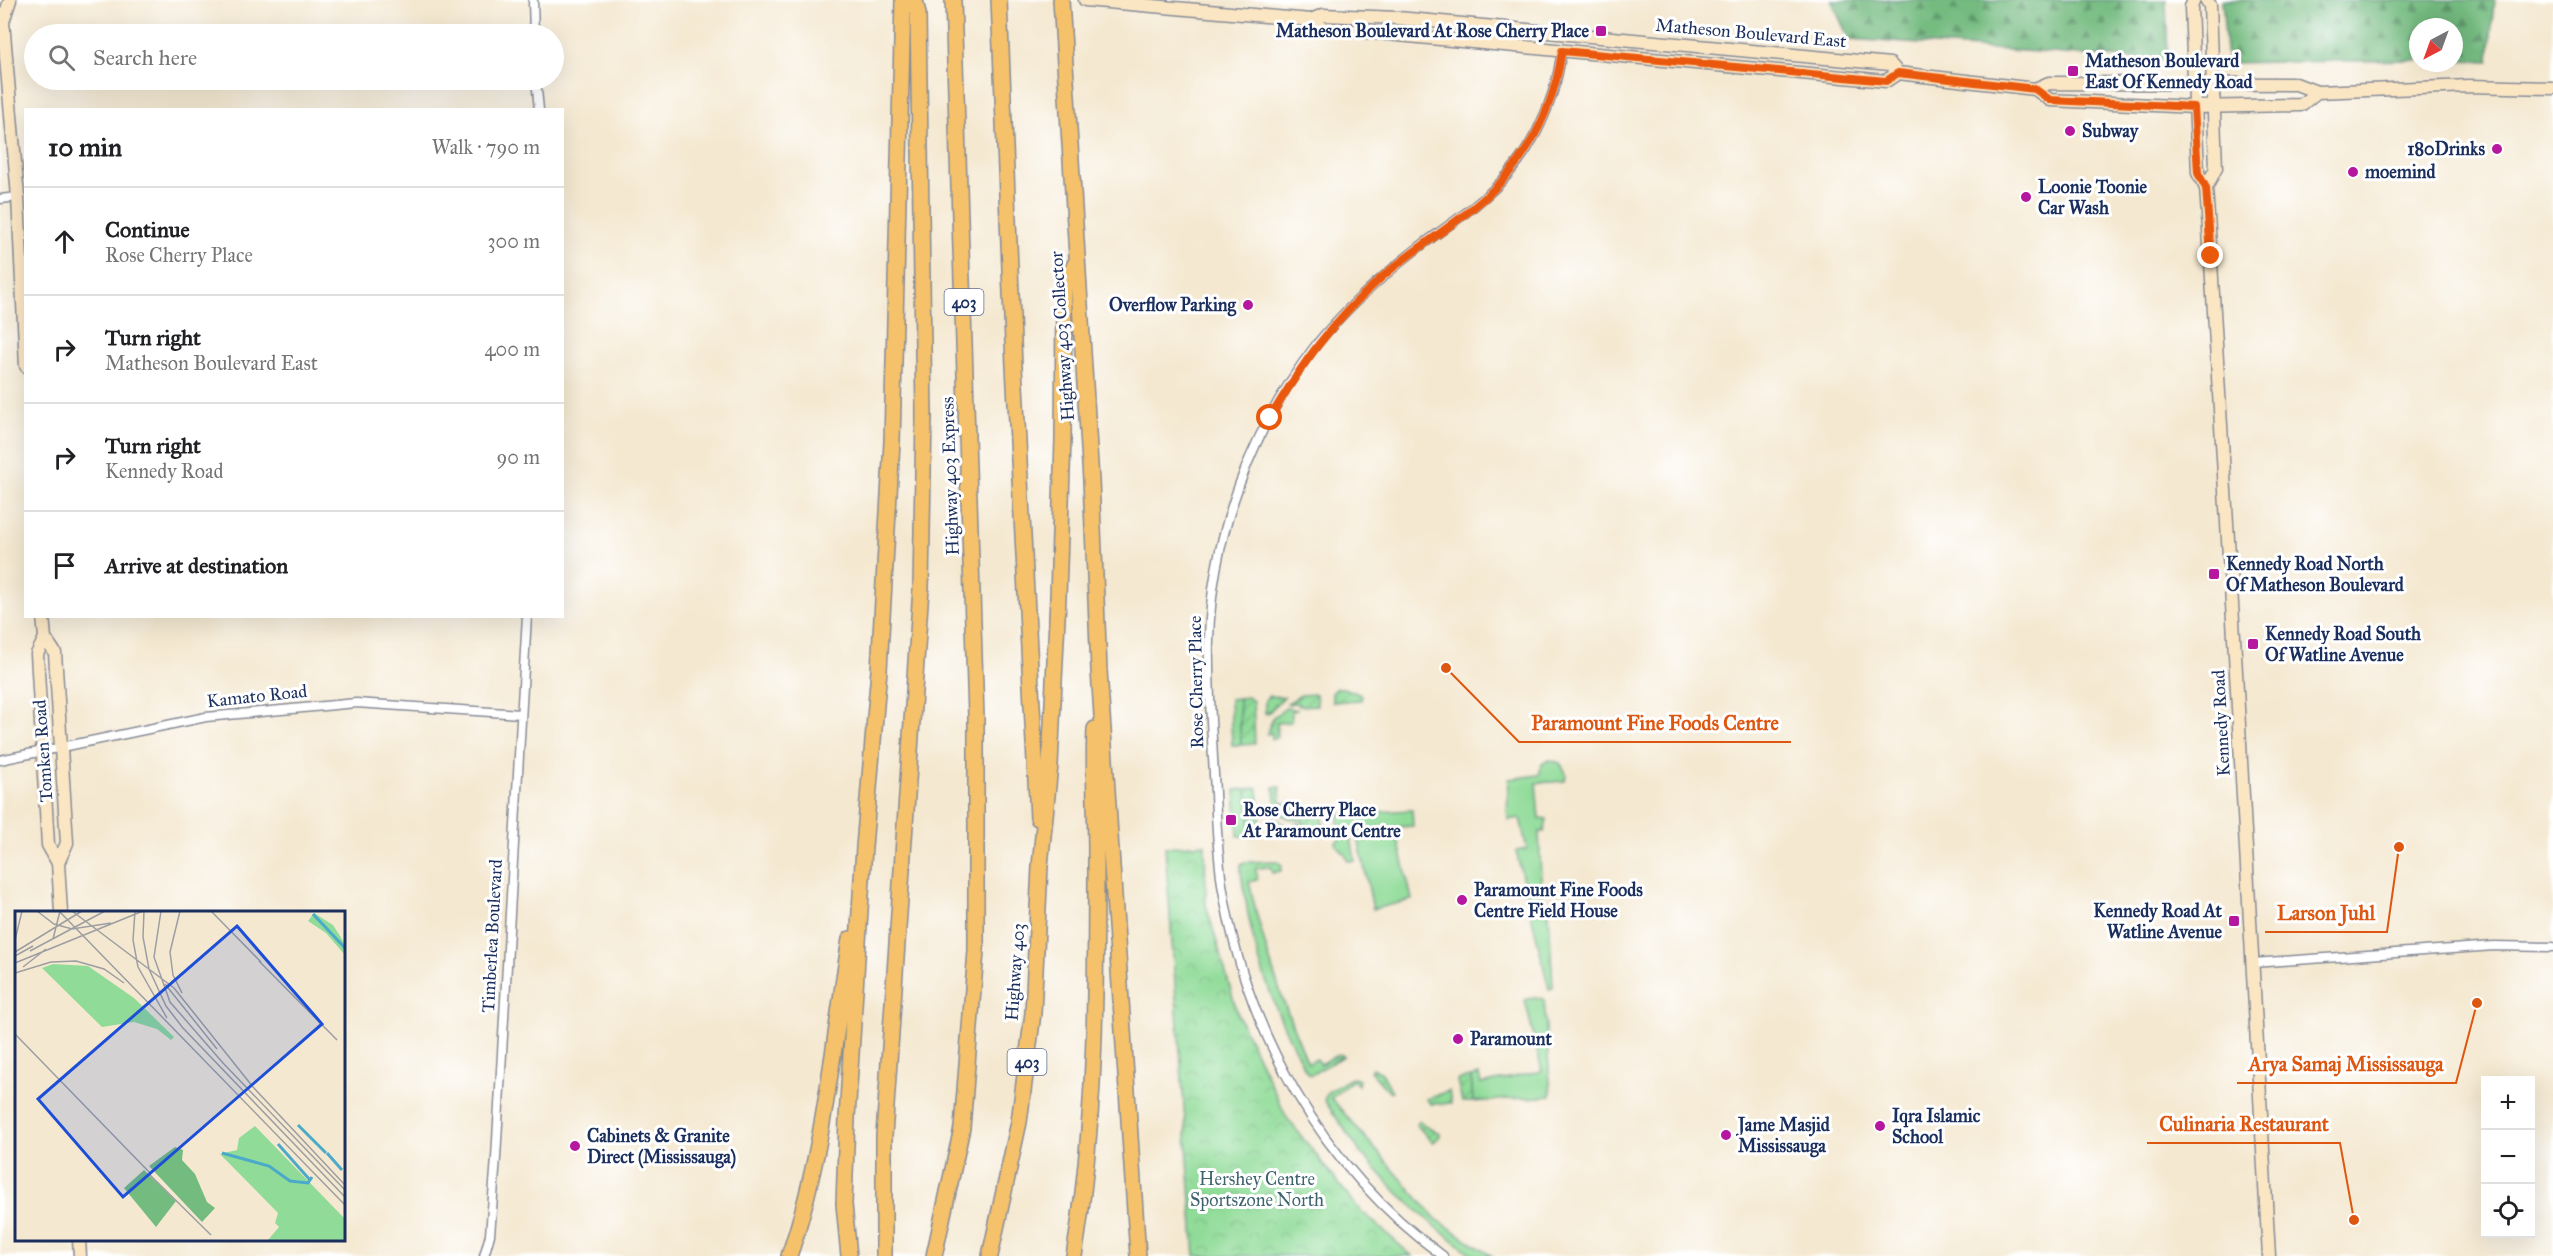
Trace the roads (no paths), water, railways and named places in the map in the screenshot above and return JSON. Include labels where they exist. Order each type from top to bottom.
[{"type":"highway","points":[[849,1256],[844,1204],[845,1183],[864,847],[879,670],[892,442],[909,1]]},
{"type":"highway","points":[[884,1256],[884,1136],[921,588],[924,414],[920,122],[909,1]]},
{"type":"highway","name":"Highway 403 Express","points":[[934,1256],[962,1128],[976,951],[976,717],[953,3]]},
{"type":"highway","name":"403","points":[[1000,5],[1014,366],[1040,866]]},
{"type":"highway","name":"Highway 403 Collector","points":[[1061,8],[1091,480],[1099,670]]},
{"type":"highway","points":[[1040,866],[1050,765],[1058,598],[1063,439],[1064,288],[1076,263]]},
{"type":"highway","points":[[1074,1256],[1084,1196],[1093,1058],[1096,854],[1093,766],[1099,670]]},
{"type":"highway","points":[[1099,670],[1138,1256]]},
{"type":"highway","points":[[789,1256],[797,1233],[822,1129],[864,847]]},
{"type":"highway","name":"Highway 403","points":[[990,1256],[1019,1122],[1032,1024],[1040,866]]},
{"type":"main road","points":[[10,0],[1,18],[18,197],[24,324]]},
{"type":"main road","name":"Matheson Boulevard East","points":[[1085,0],[1311,20],[1323,15],[1422,20],[1890,64],[1898,73]]},
{"type":"main road","name":"Kennedy Road","points":[[2194,0],[2191,7],[2194,107],[2198,173],[2206,188],[2269,1256]]},
{"type":"main road","name":"Kennedy Road","points":[[2206,0],[2210,5],[2216,168],[2206,188]]},
{"type":"main road","name":"Matheson Boulevard East","points":[[1311,20],[1323,28],[1886,81],[1898,73],[2035,89],[2050,100],[2194,107],[2301,105],[2317,92]]},
{"type":"main road","name":"Matheson Boulevard East","points":[[2035,89],[2049,83],[2296,84],[2317,92],[2469,86],[2553,88]]},
{"type":"main road","name":"Tomken Road","points":[[43,618],[45,638],[55,653],[67,843],[58,863]]},
{"type":"main road","name":"Tomken Road","points":[[45,638],[38,654],[42,751],[48,845],[58,863],[61,911]]},
{"type":"main road","points":[[79,1241],[80,1256]]},
{"type":"street","points":[[533,0],[534,24]]},
{"type":"street","name":"Rose Cherry Place","points":[[1443,1256],[1391,1214],[1341,1160],[1298,1099],[1251,1001],[1229,924],[1219,859],[1209,675],[1212,600],[1227,523],[1243,475],[1270,418],[1295,375],[1317,344],[1373,286],[1487,196],[1511,170],[1538,130],[1550,105],[1562,51]]},
{"type":"street","points":[[537,90],[538,108]]},
{"type":"street","points":[[0,199],[18,197]]},
{"type":"street","name":"Timberlea Boulevard","points":[[484,1256],[490,1235],[496,1158],[527,618]]},
{"type":"street","name":"Kamato Road","points":[[0,760],[206,717],[356,703],[521,714]]},
{"type":"street","points":[[2253,963],[2494,946],[2553,947]]},
{"type":"place","name":"Matheson Boulevard At Rose Cherry Place","points":[[1601,31]]},
{"type":"place","name":"Matheson Boulevard East Of Kennedy Road","points":[[2073,71]]},
{"type":"place","name":"Subway","points":[[2070,131]]},
{"type":"place","name":"180Drinks","points":[[2497,149]]},
{"type":"place","name":"moemind","points":[[2353,172]]},
{"type":"place","name":"Loonie Toonie Car Wash","points":[[2026,197]]},
{"type":"place","name":"Overflow Parking","points":[[1248,305]]},
{"type":"place","name":"Kennedy Road North Of Matheson Boulevard","points":[[2214,574]]},
{"type":"place","name":"Kennedy Road South Of Watline Avenue","points":[[2253,644]]},
{"type":"place","name":"Paramount Fine Foods Centre","points":[[1446,668]]},
{"type":"place","name":"Rose Cherry Place At Paramount Centre","points":[[1231,820]]},
{"type":"place","name":"Larson Juhl","points":[[2399,847]]},
{"type":"place","name":"Paramount Fine Foods Centre Field House","points":[[1462,900]]},
{"type":"place","name":"Kennedy Road At Watline Avenue","points":[[2234,921]]},
{"type":"place","name":"Arya Samaj Mississauga","points":[[2477,1003]]},
{"type":"place","name":"Paramount","points":[[1458,1039]]},
{"type":"place","name":"Iqra Islamic School","points":[[1880,1126]]},
{"type":"place","name":"Jame Masjid Mississauga","points":[[1726,1135]]},
{"type":"place","name":"Cabinets & Granite Direct (Mississauga)","points":[[575,1146]]},
{"type":"place","name":"Culinaria Restaurant","points":[[2354,1220]]},
{"type":"park label","name":"Hershey Centre Sportszone North","points":[[1257,1189]]}]
